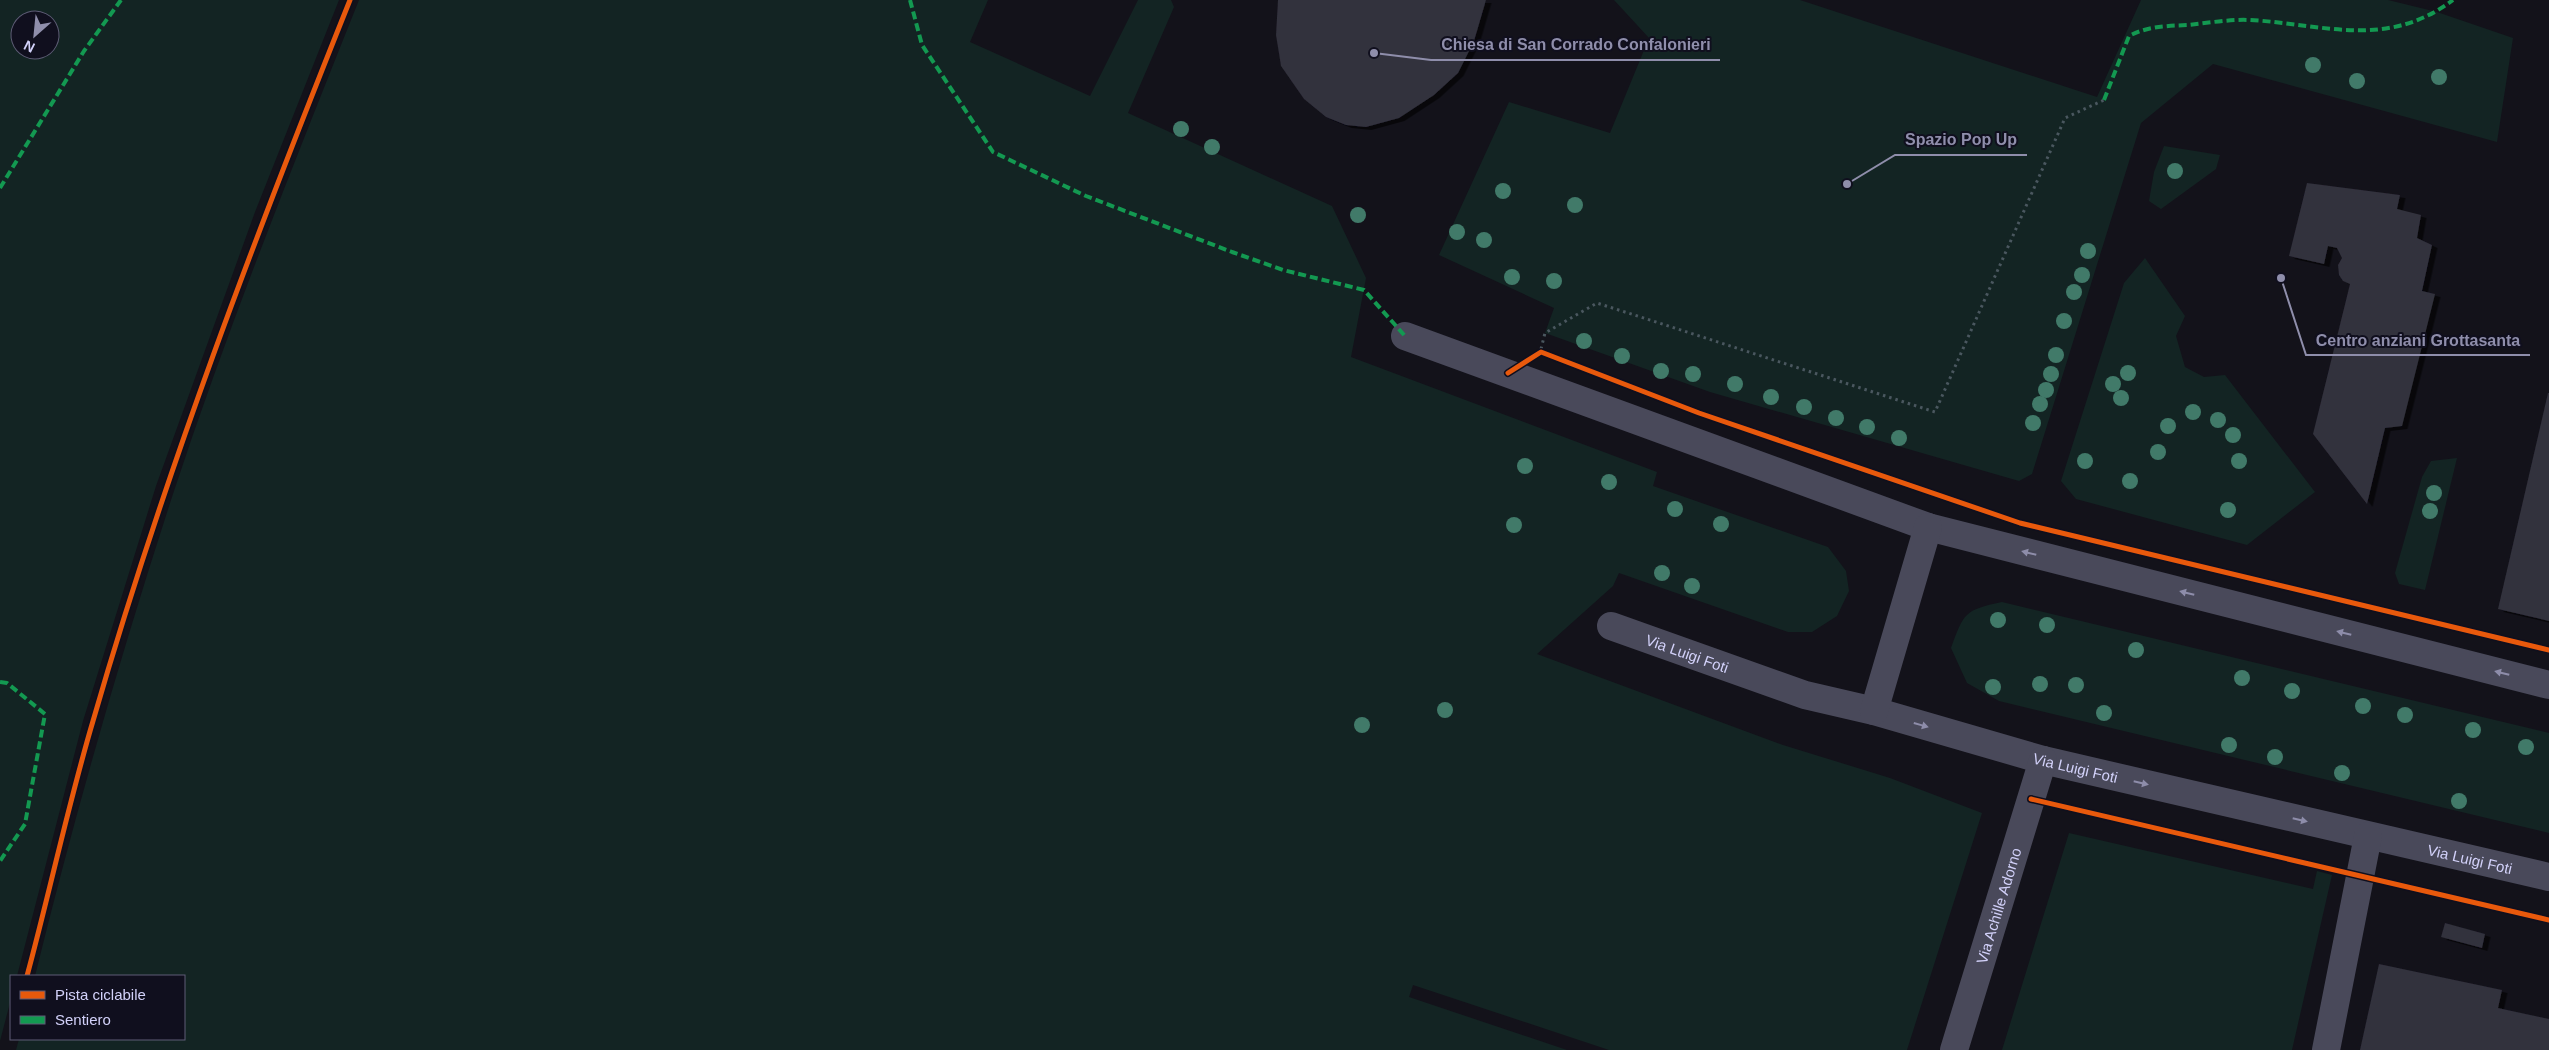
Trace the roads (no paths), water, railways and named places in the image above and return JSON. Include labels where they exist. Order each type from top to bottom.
[{"type":"street","points":[[1405,336],[1928,527],[2549,685]]},
{"type":"street","points":[[1874,711],[1928,527]]},
{"type":"street","name":"Via Luigi Foti","points":[[1611,626],[1806,696],[1874,711],[2043,760],[2549,877]]},
{"type":"street","name":"Via Achille Adorno","points":[[1954,1050],[2043,760]]},
{"type":"street","points":[[2326,1050],[2368,836]]},
{"type":"place","name":"Chiesa di San Corrado Confalonieri","points":[[1374,53]]},
{"type":"place","name":"Spazio Pop Up","points":[[1847,184]]},
{"type":"place","name":"Centro anziani Grottasanta","points":[[2281,278]]}]
